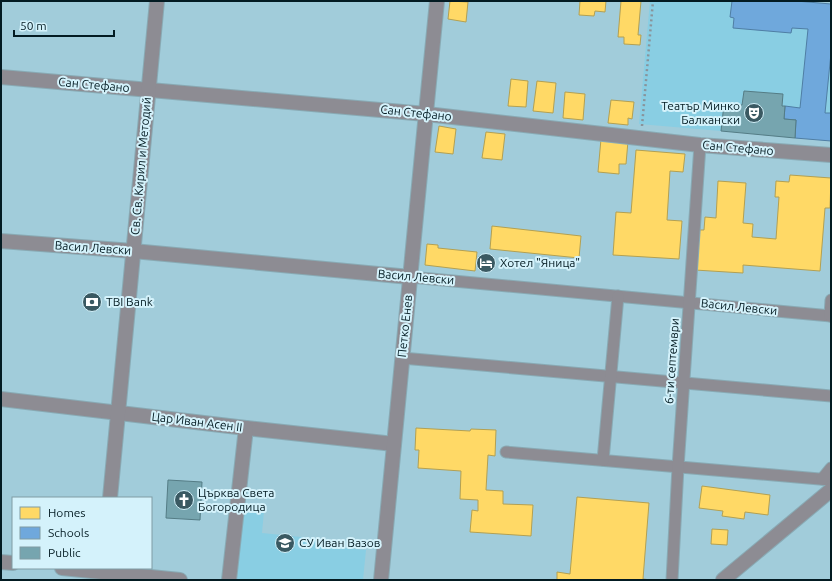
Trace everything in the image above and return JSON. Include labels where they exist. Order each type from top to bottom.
[{"type":"street","name":"Св. Св. Кирил и Методий","points":[[110,497],[157,1]]},
{"type":"street","name":"Петко Енев","points":[[381,580],[437,1]]},
{"type":"street","name":"Сан Стефано","points":[[1,77],[426,114],[700,144],[831,155]]},
{"type":"street","name":"6-ти септември","points":[[672,580],[683,383],[700,144]]},
{"type":"street","name":"Васил Левски","points":[[1,241],[134,251],[830,316]]},
{"type":"street","points":[[603,460],[618,296]]},
{"type":"street","points":[[830,316],[831,300]]},
{"type":"street","points":[[402,358],[831,396]]},
{"type":"street","name":"Цар Иван Асен II","points":[[1,399],[394,444]]},
{"type":"street","points":[[229,580],[246,428]]},
{"type":"street","points":[[506,452],[826,479],[831,468]]},
{"type":"street","points":[[723,580],[831,490]]},
{"type":"street","points":[[1,562],[12,563]]},
{"type":"street","points":[[70,569],[180,580]]},
{"type":"path","points":[[641,138],[653,1]]},
{"type":"shaded area","points":[[650,1],[796,1],[831,4],[831,141],[782,106],[783,94],[744,91],[742,105],[724,104],[721,131],[639,124]]},
{"type":"shaded area","name":"СУ Иван Вазов","points":[[244,503],[258,504],[257,510],[264,511],[262,533],[331,540],[331,547],[366,550],[363,580],[237,580]]},
{"type":"building: Homes","points":[[450,1],[468,2],[466,22],[448,19]]},
{"type":"building: Homes","points":[[580,1],[606,1],[605,12],[595,11],[594,16],[579,15]]},
{"type":"building: Homes","points":[[621,1],[641,1],[638,35],[641,35],[640,45],[624,44],[624,37],[618,37]]},
{"type":"building: Homes","points":[[511,79],[528,81],[526,107],[508,106]]},
{"type":"building: Homes","points":[[537,81],[556,83],[553,113],[533,111]]},
{"type":"building: Homes","points":[[565,92],[585,94],[583,120],[563,118]]},
{"type":"building: Homes","points":[[611,100],[634,102],[632,119],[628,118],[628,125],[608,123]]},
{"type":"building: Homes","points":[[439,126],[456,129],[453,154],[435,152]]},
{"type":"building: Homes","points":[[486,132],[505,134],[502,160],[482,158]]},
{"type":"building: Homes","points":[[601,139],[628,141],[626,164],[619,164],[619,174],[598,172]]},
{"type":"building: Homes","points":[[636,150],[685,154],[683,172],[670,171],[667,220],[682,221],[679,259],[613,255],[616,212],[631,213]]},
{"type":"building: Homes","points":[[790,175],[831,178],[830,208],[825,208],[820,271],[743,265],[743,273],[695,270],[698,230],[704,230],[705,217],[716,218],[718,181],[746,183],[743,223],[753,224],[752,237],[776,239],[779,197],[775,197],[776,181],[789,182]]},
{"type":"building: Homes","points":[[492,226],[581,236],[579,258],[490,249]]},
{"type":"building: Homes","points":[[427,244],[438,245],[438,248],[477,252],[475,271],[425,265]]},
{"type":"building: Homes","points":[[416,428],[470,431],[471,429],[496,430],[495,456],[488,455],[486,490],[503,491],[503,504],[533,505],[531,536],[470,532],[472,510],[478,511],[478,500],[460,499],[461,471],[418,468],[419,450],[415,450]]},
{"type":"building: Homes","points":[[702,486],[770,495],[768,515],[745,512],[744,519],[722,516],[723,511],[699,508]]},
{"type":"building: Homes","points":[[577,497],[649,503],[643,579],[651,580],[557,580],[557,572],[570,574]]},
{"type":"building: Homes","points":[[712,529],[728,530],[727,545],[711,544]]},
{"type":"building: Schools","points":[[732,1],[796,1],[831,4],[831,53],[825,113],[831,113],[831,141],[795,138],[796,120],[784,119],[785,106],[800,108],[808,29],[792,28],[791,33],[733,28],[734,18],[730,17]]},
{"type":"building: Public","name":"Театър Минко Балкански","points":[[744,91],[783,94],[782,106],[785,106],[784,119],[796,120],[795,138],[721,131],[724,104],[742,105]]},
{"type":"building: Public","name":"Църква Света Богородица","points":[[168,480],[202,482],[200,520],[166,518]]},
{"type":"place","name":"Театър Минко Балкански","points":[[754,113]]},
{"type":"place","name":"Хотел \"Яница\"","points":[[486,263]]},
{"type":"place","name":"TBI Bank","points":[[92,302]]},
{"type":"place","name":"Църква Света Богородица","points":[[184,500]]},
{"type":"place","name":"СУ Иван Вазов","points":[[285,543]]}]
